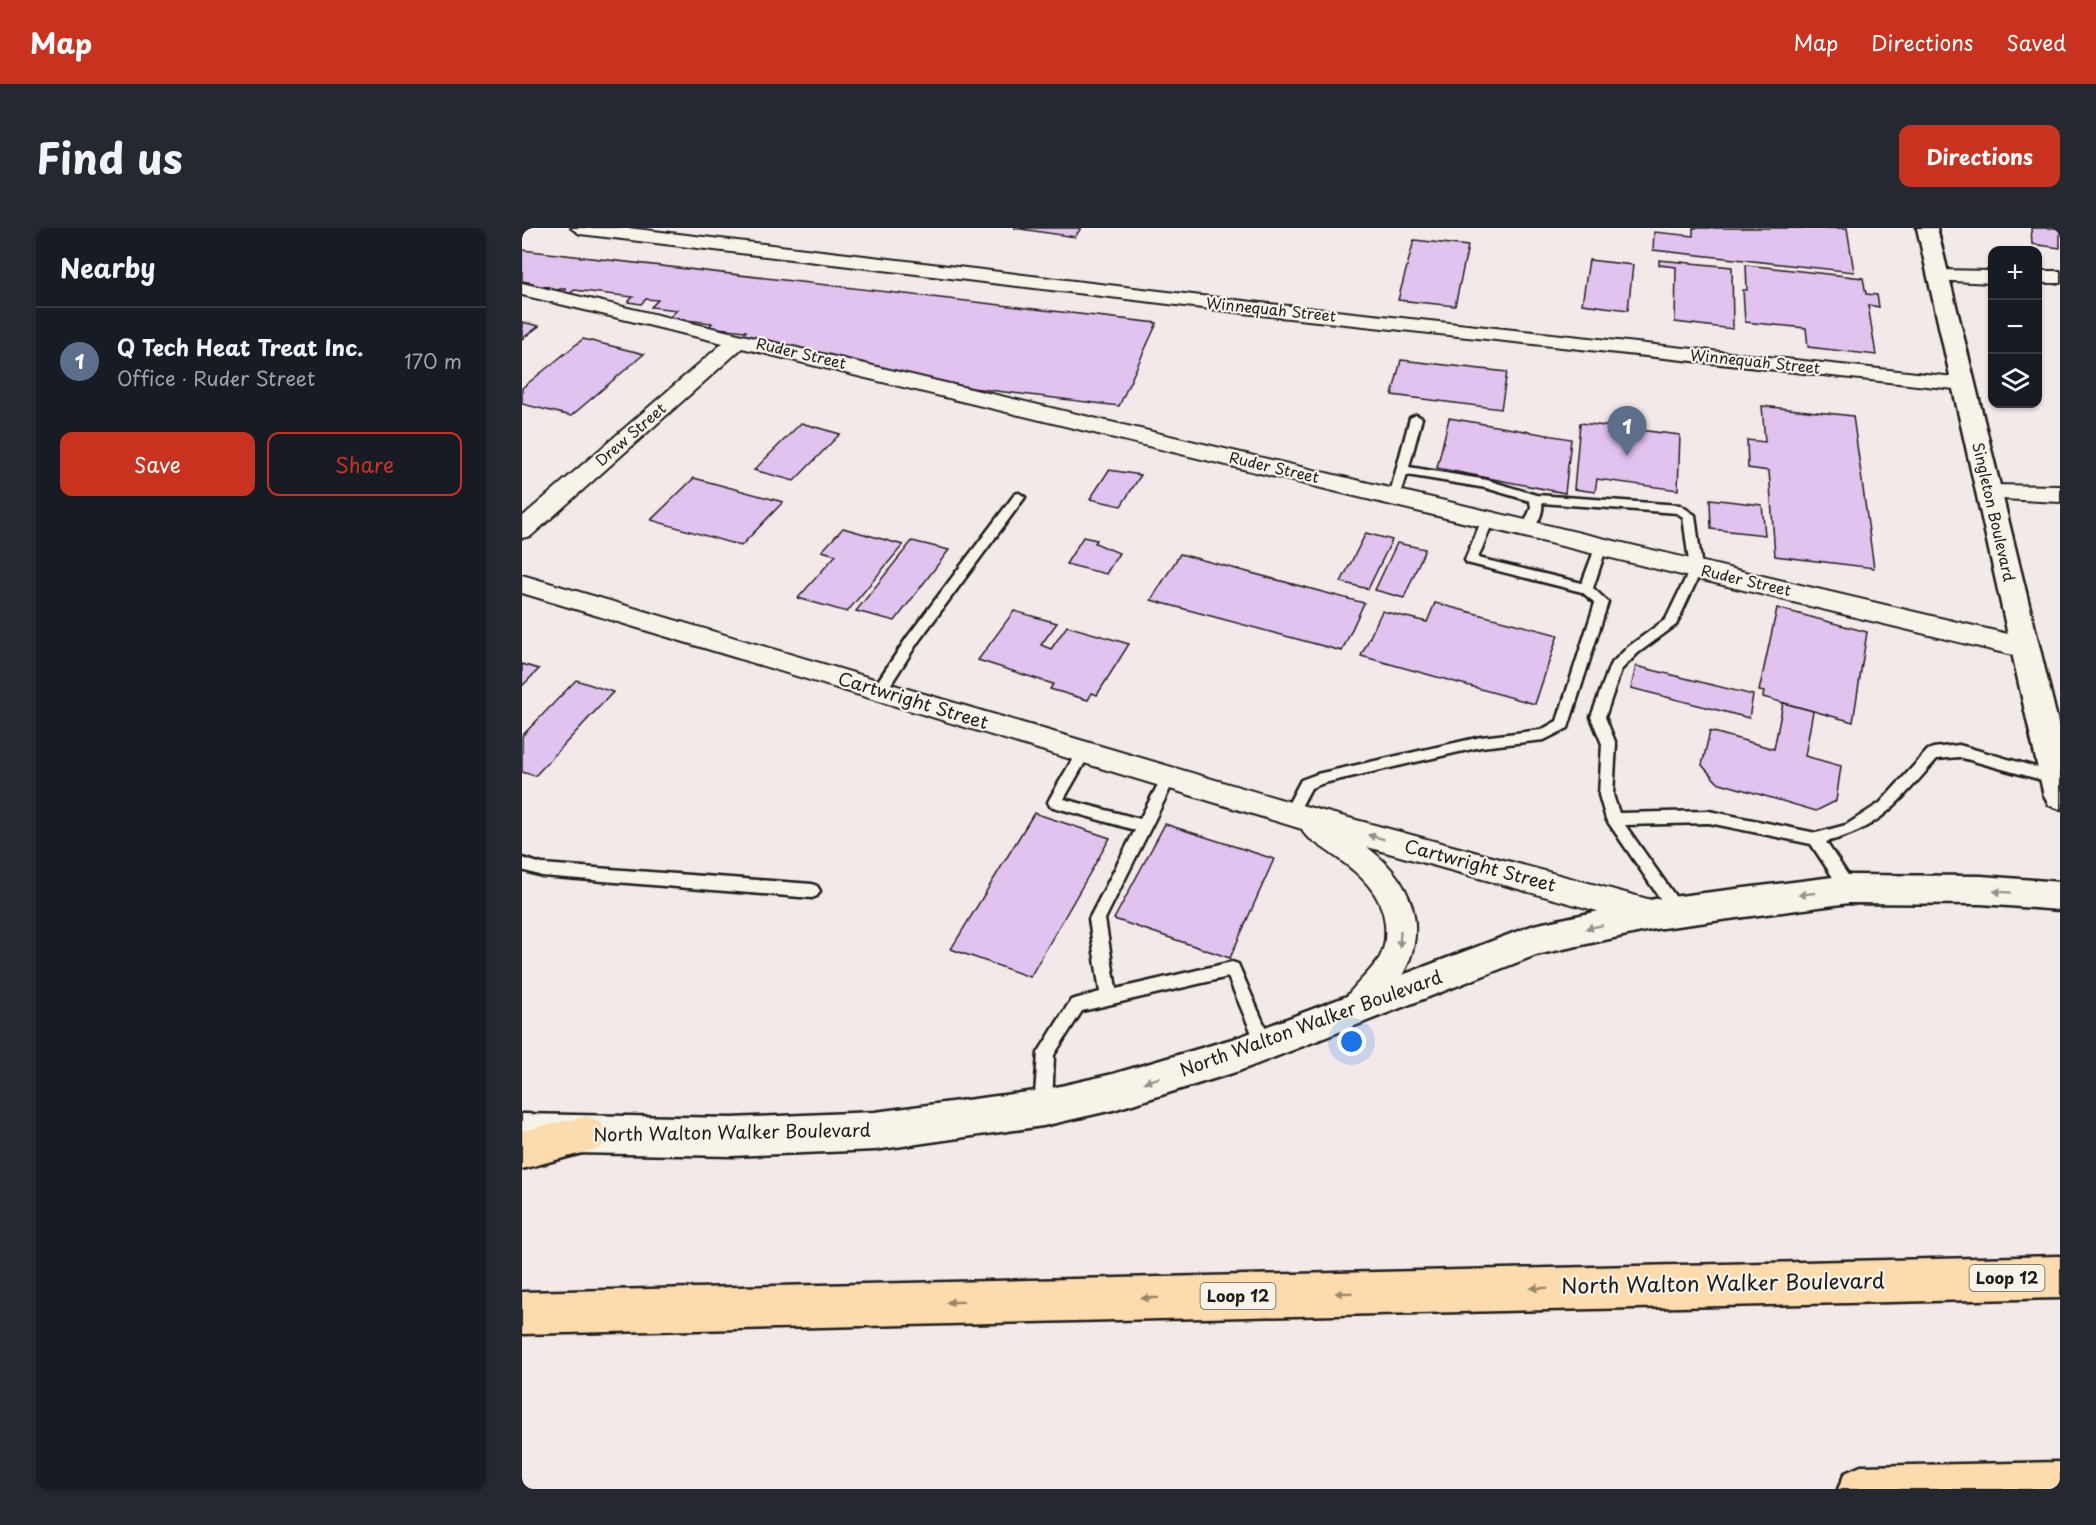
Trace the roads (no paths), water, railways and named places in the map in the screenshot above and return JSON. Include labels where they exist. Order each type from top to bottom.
[{"type":"highway","points":[[522,1150],[587,1135]]},
{"type":"highway","name":"North Walton Walker Boulevard","points":[[522,1313],[2060,1277]]},
{"type":"highway","points":[[1861,1489],[2060,1485]]},
{"type":"main road","name":"Singleton Boulevard","points":[[1927,228],[2058,787]]},
{"type":"main road","name":"North Walton Walker Boulevard","points":[[522,1133],[732,1137],[875,1131],[1043,1108],[1113,1092],[1265,1045],[1534,940],[1666,912],[1849,889],[1981,890],[2060,896]]},
{"type":"street","name":"Winnequah Street","points":[[580,228],[1261,309],[1964,384]]},
{"type":"street","points":[[1938,276],[1988,277]]},
{"type":"street","points":[[2042,277],[2060,277]]},
{"type":"street","name":"Ruder Street","points":[[522,289],[2025,648]]},
{"type":"street","name":"Drew Street","points":[[522,530],[739,340]]},
{"type":"street","points":[[1989,493],[2060,494]]},
{"type":"street","name":"Cartwright Street","points":[[522,584],[1297,816],[1666,912]]},
{"type":"street","name":"Cartwright Street","points":[[1297,816],[1381,878],[1402,918],[1399,954],[1382,982],[1353,1012]]},
{"type":"lane","points":[[1395,497],[1416,418]]},
{"type":"lane","points":[[1402,470],[1487,484],[1535,499],[1680,509],[1689,515],[1696,569],[1671,622],[1633,650],[1615,668],[1598,717],[1609,744],[1606,795],[1613,819],[1666,912]]},
{"type":"lane","points":[[879,691],[913,639],[1019,497]]},
{"type":"lane","points":[[1528,529],[1537,508],[1535,499]]},
{"type":"lane","points":[[1297,816],[1306,784],[1322,778],[1481,742],[1544,735],[1563,724],[1602,602],[1586,590],[1471,560],[1488,519]]},
{"type":"lane","points":[[1586,590],[1601,546]]},
{"type":"lane","points":[[1613,819],[1709,817],[1816,839],[1850,830],[1885,807],[1933,754],[1959,751],[2058,787]]},
{"type":"lane","points":[[1084,752],[1055,802],[1144,826]]},
{"type":"lane","points":[[1108,997],[1097,919],[1169,777]]},
{"type":"lane","points":[[1816,839],[1849,889]]},
{"type":"lane","points":[[522,864],[542,870],[812,891]]},
{"type":"lane","points":[[1043,1108],[1047,1053],[1077,1005],[1232,969],[1265,1045]]},
{"type":"place","name":"Q Tech Heat Treat Inc.","points":[[1627,456]]}]
